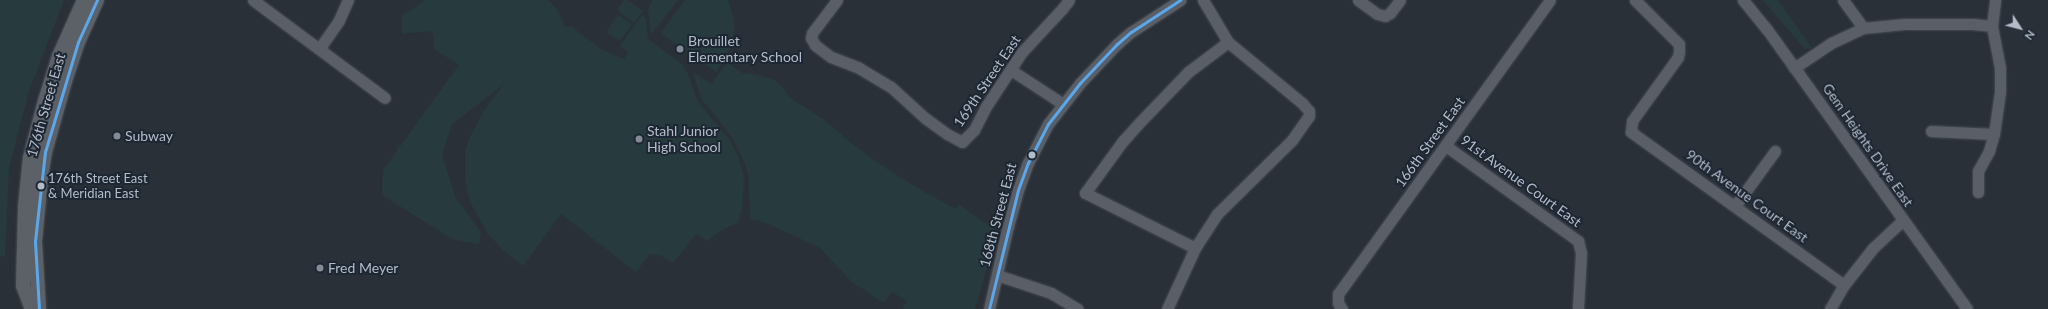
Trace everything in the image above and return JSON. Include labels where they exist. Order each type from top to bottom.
[{"type":"main road","name":"176th Street East","points":[[32,309],[23,286],[25,207],[30,158],[59,56],[84,0]]},
{"type":"main road","name":"176th Street East","points":[[39,309],[36,280],[36,234],[41,178],[64,81],[78,42],[97,0]]},
{"type":"main road","points":[[25,207],[29,227],[32,275],[36,280]]},
{"type":"street","points":[[253,0],[385,98]]},
{"type":"street","points":[[319,49],[339,20],[348,0]]},
{"type":"street","name":"169th Street East","points":[[837,0],[812,33],[812,42],[821,51],[831,57],[859,68],[891,87],[925,118],[947,134],[962,142],[970,135],[991,99],[1034,38],[1062,10],[1069,0]]},
{"type":"street","name":"168th Street East","points":[[989,309],[1006,234],[1028,163],[1048,124],[1080,82],[1117,44],[1131,32],[1180,0]]},
{"type":"street","points":[[1167,309],[1195,248],[1217,214],[1292,140],[1309,116],[1309,111],[1302,103],[1228,42],[1203,0]]},
{"type":"street","points":[[1358,0],[1369,9],[1382,16],[1390,13],[1400,0]]},
{"type":"street","name":"166th Street East","points":[[1340,306],[1338,294],[1550,0]]},
{"type":"street","name":"90th Avenue Court East","points":[[1634,0],[1679,44],[1678,57],[1632,121],[1631,132],[1844,285]]},
{"type":"street","name":"Gem Heights Drive East","points":[[1743,0],[1766,28],[1967,309]]},
{"type":"street","points":[[1843,0],[1863,28]]},
{"type":"street","points":[[1978,192],[1978,171],[1989,151],[1994,134],[2000,92],[2000,68],[1992,26],[1994,0]]},
{"type":"street","points":[[1794,68],[1831,43],[1863,28],[1904,24],[1973,24],[1992,26]]},
{"type":"street","points":[[1195,248],[1085,193],[1118,147],[1139,123],[1188,72],[1228,42]]},
{"type":"street","points":[[1011,70],[1063,104]]},
{"type":"street","points":[[1931,131],[1994,134]]},
{"type":"street","name":"91st Avenue Court East","points":[[1446,146],[1578,241],[1581,253],[1578,309]]},
{"type":"street","points":[[1735,206],[1775,151]]},
{"type":"street","points":[[1830,309],[1844,285],[1873,248],[1903,220]]},
{"type":"street","points":[[997,275],[1051,293],[1078,309]]},
{"type":"green space","points":[[0,0],[64,0],[29,91],[9,168],[5,257],[0,256]]},
{"type":"green space","points":[[425,0],[548,0],[557,9],[565,27],[571,26],[601,49],[624,59],[628,52],[620,46],[643,14],[646,20],[648,39],[683,65],[688,74],[698,102],[729,139],[738,156],[744,176],[742,208],[738,223],[725,228],[707,241],[696,234],[673,263],[662,256],[650,254],[636,272],[561,214],[523,266],[503,250],[488,234],[470,202],[465,179],[465,153],[469,139],[483,112],[504,84],[452,124],[442,154],[455,196],[481,232],[479,244],[454,240],[382,195],[383,170],[459,65],[434,49],[433,34],[428,31],[402,34],[402,16]]},
{"type":"green space","points":[[624,0],[627,0],[643,11],[634,23],[617,10]]},
{"type":"green space","points":[[653,0],[678,0],[651,35],[648,9]]},
{"type":"green space","points":[[685,0],[728,0],[734,20],[734,33],[727,55],[716,72],[663,35],[662,31]]},
{"type":"green space","points":[[1763,0],[1778,0],[1812,48],[1805,49]]},
{"type":"green space","points":[[618,15],[632,24],[620,41],[606,32]]},
{"type":"green space","points":[[727,63],[744,74],[749,73],[773,79],[782,86],[789,97],[823,119],[854,145],[887,169],[956,209],[958,204],[997,231],[975,309],[902,309],[907,301],[892,292],[884,303],[852,282],[820,248],[771,225],[755,219],[752,220],[750,216],[748,173],[744,161],[732,137],[701,98],[693,72],[711,84]]},
{"type":"transit line","points":[[39,309],[35,241],[45,152],[78,42],[97,0]]},
{"type":"transit line","points":[[989,309],[1018,190],[1028,163],[1048,124],[1080,83],[1117,44],[1131,32],[1180,0]]},
{"type":"place","name":"Brouillet Elementary School","points":[[680,49]]},
{"type":"place","name":"Subway","points":[[117,136]]},
{"type":"place","name":"Stahl Junior High School","points":[[639,139]]},
{"type":"place","name":"176th Street East & Meridian East","points":[[41,186]]},
{"type":"place","name":"Fred Meyer","points":[[320,268]]}]
